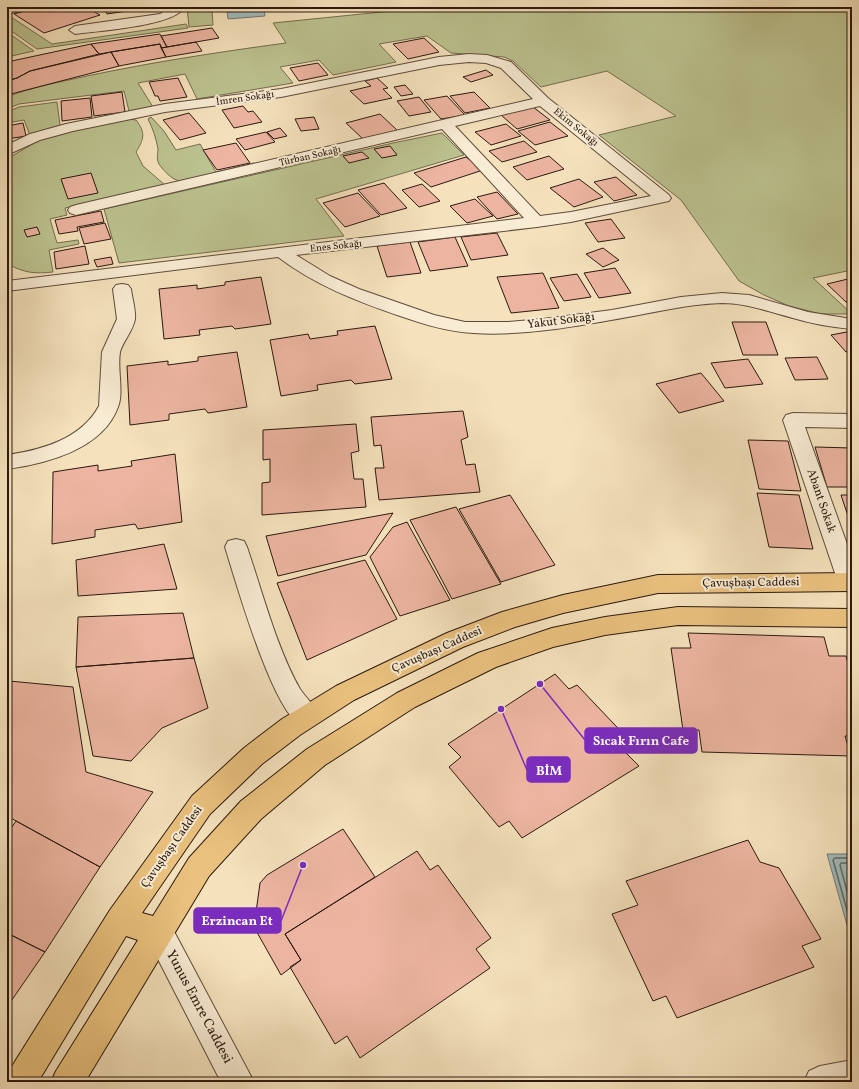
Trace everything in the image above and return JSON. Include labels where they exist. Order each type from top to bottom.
[{"type":"main road","name":"Çavuşbaşı Caddesi","points":[[20,1082],[120,920],[201,805],[253,756],[307,716],[345,693],[455,640],[510,619],[563,604],[658,584],[850,582]]},
{"type":"main road","points":[[67,1082],[199,867],[251,810],[316,757],[406,700],[487,660],[552,638],[605,626],[678,616],[852,618]]},
{"type":"main road","points":[[120,920],[159,932]]},
{"type":"street","points":[[75,30],[164,17],[177,7]]},
{"type":"street","name":"İmren Sokağı","points":[[7,152],[35,137],[71,126],[165,108],[281,93],[439,61],[469,58],[488,59]]},
{"type":"street","name":"Ekim Sokağı","points":[[488,59],[506,65],[544,101],[663,198]]},
{"type":"street","name":"Türban Sokağı","points":[[76,210],[544,101]]},
{"type":"street","points":[[445,124],[537,222]]},
{"type":"street","name":"Enes Sokağı","points":[[7,286],[537,222],[571,217],[663,198]]},
{"type":"street","name":"Yakut Sokağı","points":[[282,252],[303,268],[333,286],[375,302],[438,322],[472,328],[507,328],[564,322],[629,312],[693,299],[724,298],[743,298],[793,314],[833,322],[852,324]]},
{"type":"street","points":[[7,462],[29,460],[65,448],[94,428],[103,417],[109,406],[111,352],[126,319],[122,288]]},
{"type":"street","name":"Abant Sokak","points":[[850,582],[793,420],[852,421]]},
{"type":"street","points":[[236,547],[272,654],[291,696],[307,716]]},
{"type":"street","name":"Yunus Emre Caddesi","points":[[159,932],[238,1082]]},
{"type":"street","points":[[820,1082],[852,1076]]},
{"type":"green space","points":[[23,7],[35,7],[8,15],[52,44],[186,24],[188,28],[37,49],[7,28],[7,11]]},
{"type":"green space","points":[[187,7],[259,7],[212,11],[213,25],[189,27]]},
{"type":"green space","points":[[431,7],[852,7],[852,270],[813,278],[852,314],[821,314],[789,306],[764,295],[739,281],[681,200],[599,135],[676,116],[607,71],[541,87],[513,61],[504,57],[451,53],[427,36],[379,44],[396,62],[333,75],[319,60],[280,67],[293,83],[197,99],[185,74],[138,83],[153,107],[129,111],[124,91],[19,104],[7,109],[7,97],[46,85],[161,62],[286,43],[273,23]]},
{"type":"green space","points":[[7,32],[34,51],[7,57]]},
{"type":"green space","points":[[57,102],[60,125],[30,135],[24,120],[7,123],[7,112],[19,107]]},
{"type":"green space","points":[[151,117],[164,131],[176,150],[200,144],[216,172],[254,163],[256,166],[197,180],[177,180],[165,172],[158,162],[158,149],[153,130],[148,119]]},
{"type":"green space","points":[[128,119],[136,120],[143,132],[141,143],[136,152],[143,166],[165,185],[164,187],[65,208],[67,215],[50,219],[57,243],[78,240],[79,244],[49,250],[53,272],[30,272],[8,264],[7,159],[46,136]]},
{"type":"green space","points":[[442,133],[464,155],[316,199],[344,236],[119,263],[104,209]]},
{"type":"water","points":[[264,9],[265,16],[228,19],[227,12]]},
{"type":"water","points":[[827,854],[852,854],[852,932],[849,932]]},
{"type":"building","points":[[39,7],[86,7],[100,15],[44,33],[14,14]]},
{"type":"building","points":[[104,7],[154,7],[107,14]]},
{"type":"building","points":[[212,28],[219,38],[167,47],[161,36]]},
{"type":"building","points":[[160,34],[167,47],[161,48],[160,44],[99,54],[91,44]]},
{"type":"building","points":[[424,38],[439,52],[408,59],[393,44]]},
{"type":"building","points":[[196,42],[202,51],[166,57],[161,48]]},
{"type":"building","points":[[91,44],[99,54],[30,71],[17,78],[7,81],[7,62]]},
{"type":"building","points":[[160,44],[166,57],[119,66],[111,52]]},
{"type":"building","points":[[111,52],[119,66],[7,95],[7,81],[17,78],[30,71]]},
{"type":"building","points":[[318,63],[328,75],[299,81],[290,68]]},
{"type":"building","points":[[486,70],[493,75],[471,82],[463,77]]},
{"type":"building","points":[[178,78],[187,97],[160,101],[158,96],[155,96],[149,82]]},
{"type":"building","points":[[377,78],[388,88],[383,89],[392,98],[364,104],[350,91],[371,86],[365,81]]},
{"type":"building","points":[[405,85],[413,94],[401,96],[394,87]]},
{"type":"building","points":[[122,92],[125,112],[94,116],[91,96]]},
{"type":"building","points":[[474,92],[490,108],[465,113],[450,96]]},
{"type":"building","points":[[447,96],[465,115],[441,119],[424,100]]},
{"type":"building","points":[[419,97],[431,112],[409,116],[397,101]]},
{"type":"building","points":[[90,98],[92,117],[62,121],[61,101]]},
{"type":"building","points":[[243,106],[248,112],[253,111],[262,122],[234,128],[222,110]]},
{"type":"building","points":[[533,107],[550,120],[517,129],[501,115]]},
{"type":"building","points":[[189,113],[206,133],[180,140],[163,120]]},
{"type":"building","points":[[380,114],[398,131],[364,140],[346,123]]},
{"type":"building","points":[[314,117],[319,129],[301,131],[295,119]]},
{"type":"building","points":[[550,122],[568,136],[535,145],[518,131]]},
{"type":"building","points":[[23,123],[26,136],[7,139],[7,126]]},
{"type":"building","points":[[506,124],[521,136],[491,145],[475,132]]},
{"type":"building","points":[[280,128],[287,136],[274,139],[267,132]]},
{"type":"building","points":[[266,132],[275,142],[245,150],[236,139]]},
{"type":"building","points":[[524,141],[537,152],[502,162],[489,151]]},
{"type":"building","points":[[236,143],[250,163],[217,170],[203,150]]},
{"type":"building","points":[[390,146],[397,155],[382,158],[374,149]]},
{"type":"building","points":[[362,152],[369,158],[349,163],[343,156]]},
{"type":"building","points":[[549,156],[564,169],[527,180],[513,167]]},
{"type":"building","points":[[466,157],[483,170],[431,187],[414,173]]},
{"type":"building","points":[[91,173],[98,193],[68,199],[61,179]]},
{"type":"building","points":[[616,177],[637,195],[614,201],[594,182]]},
{"type":"building","points":[[579,179],[603,197],[574,207],[550,188]]},
{"type":"building","points":[[384,183],[407,208],[381,215],[358,190]]},
{"type":"building","points":[[422,184],[440,201],[419,207],[402,190]]},
{"type":"building","points":[[497,192],[518,214],[497,219],[477,197]]},
{"type":"building","points":[[358,193],[380,216],[345,227],[323,203]]},
{"type":"building","points":[[475,199],[493,216],[467,223],[450,206]]},
{"type":"building","points":[[101,211],[104,222],[77,227],[78,231],[59,234],[55,220]]},
{"type":"building","points":[[611,219],[625,238],[598,242],[585,223]]},
{"type":"building","points":[[105,223],[111,239],[84,244],[79,228]]},
{"type":"building","points":[[37,227],[40,234],[27,237],[24,230]]},
{"type":"building","points":[[497,233],[508,255],[471,260],[461,237]]},
{"type":"building","points":[[455,237],[468,266],[430,271],[418,242]]},
{"type":"building","points":[[410,242],[421,273],[387,277],[377,246]]},
{"type":"building","points":[[85,246],[89,264],[56,269],[54,252]]},
{"type":"building","points":[[603,248],[619,260],[603,267],[586,254]]},
{"type":"building","points":[[111,257],[113,264],[97,267],[94,260]]},
{"type":"building","points":[[615,268],[631,293],[599,298],[584,273]]},
{"type":"building","points":[[543,273],[559,308],[511,313],[497,277]]},
{"type":"building","points":[[577,274],[591,297],[564,301],[550,278]]},
{"type":"building","points":[[261,277],[271,324],[235,329],[232,326],[199,330],[200,335],[164,339],[159,289],[197,285],[197,289],[225,285],[225,282]]},
{"type":"building","points":[[852,278],[852,301],[846,302],[827,284]]},
{"type":"building","points":[[732,322],[766,322],[778,355],[743,355]]},
{"type":"building","points":[[375,326],[392,379],[355,384],[351,380],[317,385],[318,390],[281,396],[270,340],[308,334],[310,339],[338,335],[337,331]]},
{"type":"building","points":[[852,331],[852,351],[846,352],[831,335]]},
{"type":"building","points":[[237,352],[247,407],[208,413],[205,409],[169,414],[169,420],[130,425],[127,366],[168,361],[168,365],[198,361],[198,357]]},
{"type":"building","points":[[817,357],[828,379],[795,380],[785,358]]},
{"type":"building","points":[[748,359],[763,384],[725,388],[711,363]]},
{"type":"building","points":[[701,373],[724,401],[679,413],[656,384]]},
{"type":"building","points":[[463,411],[468,437],[461,440],[466,465],[475,464],[480,492],[379,500],[375,468],[384,468],[381,445],[374,446],[371,417]]},
{"type":"building","points":[[356,424],[359,451],[351,453],[354,479],[363,479],[366,507],[262,515],[262,483],[270,482],[270,459],[263,460],[263,430]]},
{"type":"building","points":[[748,440],[788,441],[801,491],[759,489]]},
{"type":"building","points":[[815,447],[852,448],[852,487],[827,487]]},
{"type":"building","points":[[175,454],[182,522],[138,529],[135,524],[95,530],[95,537],[52,544],[53,472],[98,465],[98,471],[132,466],[131,461]]},
{"type":"building","points":[[757,493],[799,495],[813,549],[769,547]]},
{"type":"building","points":[[510,495],[555,565],[501,582],[459,509]]},
{"type":"building","points":[[841,495],[852,495],[852,528]]},
{"type":"building","points":[[456,507],[501,584],[452,599],[410,520]]},
{"type":"building","points":[[393,513],[366,555],[278,576],[266,536]]},
{"type":"building","points":[[407,522],[450,600],[400,616],[370,557],[393,527]]},
{"type":"building","points":[[164,544],[177,589],[78,596],[76,560]]},
{"type":"building","points":[[365,560],[397,619],[307,660],[277,583]]},
{"type":"building","points":[[183,613],[194,658],[76,667],[78,617]]},
{"type":"building","points":[[688,633],[824,637],[829,656],[846,656],[852,677],[852,736],[845,736],[851,756],[702,752],[699,730],[683,730],[671,648],[691,648]]},
{"type":"building","points":[[194,658],[208,708],[162,728],[131,761],[93,756],[76,667]]},
{"type":"building","points":[[555,674],[569,689],[577,685],[633,744],[623,750],[639,766],[522,838],[509,821],[499,827],[449,767],[461,757],[448,744]]},
{"type":"building","points":[[9,681],[73,687],[86,772],[153,792],[100,867],[7,816],[7,691]]},
{"type":"building","points":[[16,821],[100,867],[45,952],[7,933],[7,834]]},
{"type":"building","points":[[343,829],[375,877],[285,934],[301,960],[281,975],[254,927],[260,883],[267,875]]},
{"type":"building","points":[[748,840],[760,862],[779,868],[821,939],[802,946],[814,967],[677,1018],[666,996],[653,1001],[612,914],[638,905],[626,881]]},
{"type":"building","points":[[417,851],[430,870],[438,865],[491,938],[476,949],[490,968],[360,1058],[347,1036],[335,1044],[290,967],[301,960],[285,934]]},
{"type":"building","points":[[7,933],[45,952],[7,1007]]},
{"type":"place","name":"Sıcak Fırın Cafe","points":[[540,684]]},
{"type":"place","name":"BİM","points":[[501,709]]},
{"type":"place","name":"Erzincan Et","points":[[303,865]]}]
